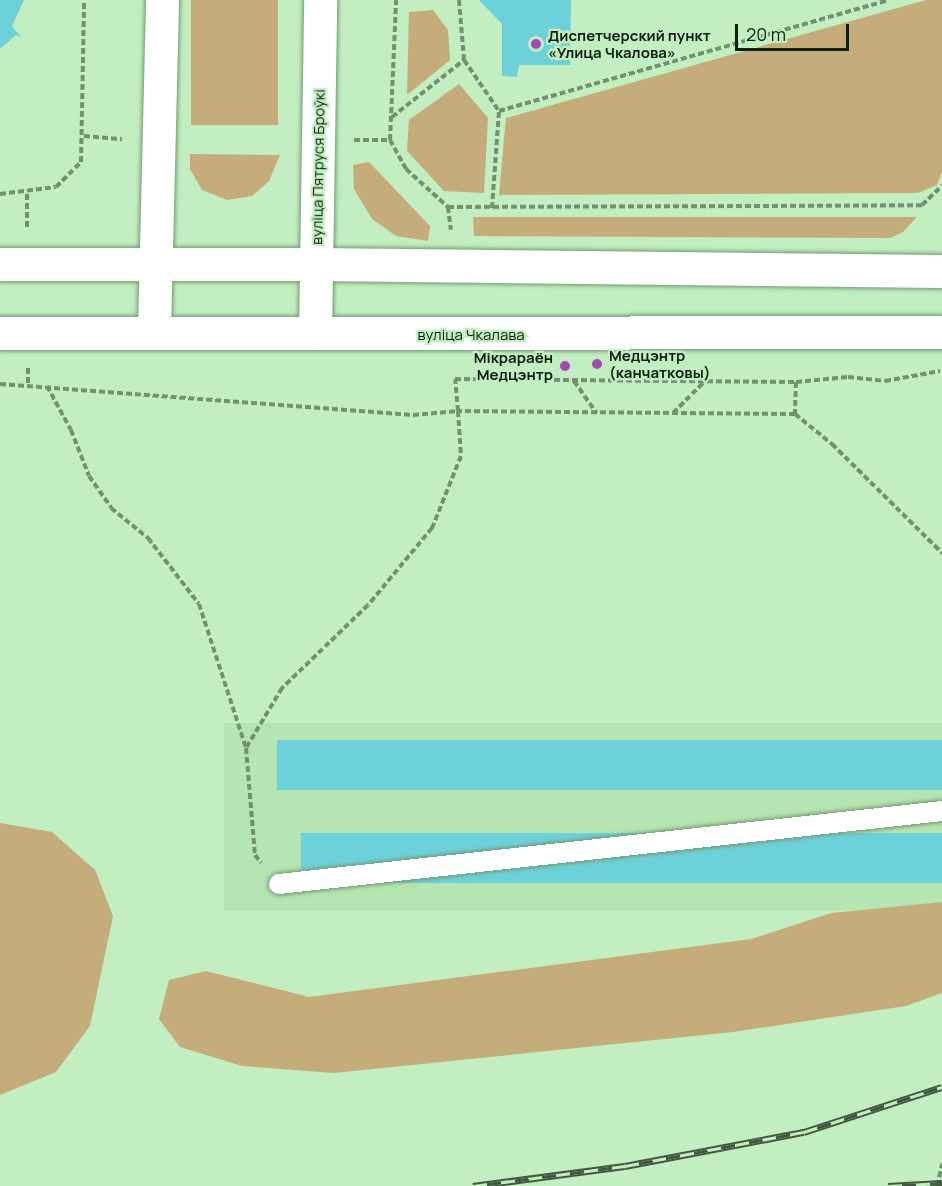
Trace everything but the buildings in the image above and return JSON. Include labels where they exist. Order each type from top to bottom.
[{"type":"main road","points":[[154,330],[162,0]]},
{"type":"main road","name":"вуліца Пятруся Броўкі","points":[[315,333],[320,0]]},
{"type":"main road","points":[[0,264],[156,262],[929,271],[942,245]]},
{"type":"main road","name":"вуліца Чкалава","points":[[0,333],[154,330],[315,333],[942,332]]},
{"type":"lane","points":[[279,884],[942,811]]},
{"type":"path","points":[[0,194],[27,194],[56,187],[81,162],[84,136],[84,0]]},
{"type":"path","points":[[396,0],[390,140],[406,169],[448,207],[452,239]]},
{"type":"path","points":[[459,0],[464,60],[499,111],[492,208]]},
{"type":"path","points":[[499,111],[889,0]]},
{"type":"path","points":[[392,117],[464,60]]},
{"type":"path","points":[[84,136],[134,139]]},
{"type":"path","points":[[351,140],[390,140]]},
{"type":"path","points":[[448,207],[922,205],[942,186]]},
{"type":"path","points":[[27,194],[27,236]]},
{"type":"path","points":[[28,364],[28,384]]},
{"type":"path","points":[[246,748],[282,688],[368,605],[432,528],[461,456],[455,379],[796,382],[848,376],[885,381],[942,371]]},
{"type":"path","points":[[574,381],[596,413]]},
{"type":"path","points":[[673,414],[704,382]]},
{"type":"path","points":[[795,414],[796,382]]},
{"type":"path","points":[[0,384],[46,385],[413,415],[458,411],[795,414],[832,444],[942,553]]},
{"type":"path","points":[[46,385],[71,430],[89,476],[111,508],[148,538],[199,604],[246,748],[255,855],[279,884]]},
{"type":"path","points":[[937,1186],[942,1164]]},
{"type":"shaded area","points":[[191,0],[278,0],[278,125],[191,125]]},
{"type":"shaded area","points":[[926,0],[942,0],[942,172],[937,185],[918,193],[499,195],[506,118]]},
{"type":"shaded area","points":[[433,10],[448,30],[450,60],[407,95],[409,12]]},
{"type":"shaded area","points":[[459,84],[488,118],[484,193],[444,191],[407,151],[409,120]]},
{"type":"shaded area","points":[[190,154],[280,155],[269,181],[252,196],[227,200],[202,190],[190,169]]},
{"type":"shaded area","points":[[369,162],[430,226],[428,241],[396,236],[372,219],[354,189],[353,165]]},
{"type":"shaded area","points":[[473,217],[917,217],[903,232],[890,238],[474,236]]},
{"type":"shaded area","points":[[224,723],[942,723],[942,910],[224,910]]},
{"type":"shaded area","points":[[0,823],[52,832],[95,870],[113,916],[90,1026],[56,1072],[0,1095]]},
{"type":"shaded area","points":[[942,902],[942,993],[906,1006],[733,1032],[334,1073],[242,1066],[180,1047],[159,1019],[169,980],[206,971],[309,997],[751,939],[831,913]]},
{"type":"railway","points":[[473,1186],[625,1166],[804,1132],[942,1087]]},
{"type":"railway","points":[[888,1186],[942,1183]]},
{"type":"place","name":"Диспетчерский пункт «Улица Чкалова»","points":[[536,44]]},
{"type":"place","name":"Медцэнтр (канчатковы)","points":[[597,364]]},
{"type":"place","name":"Мікрараён Медцэнтр","points":[[565,366]]}]
